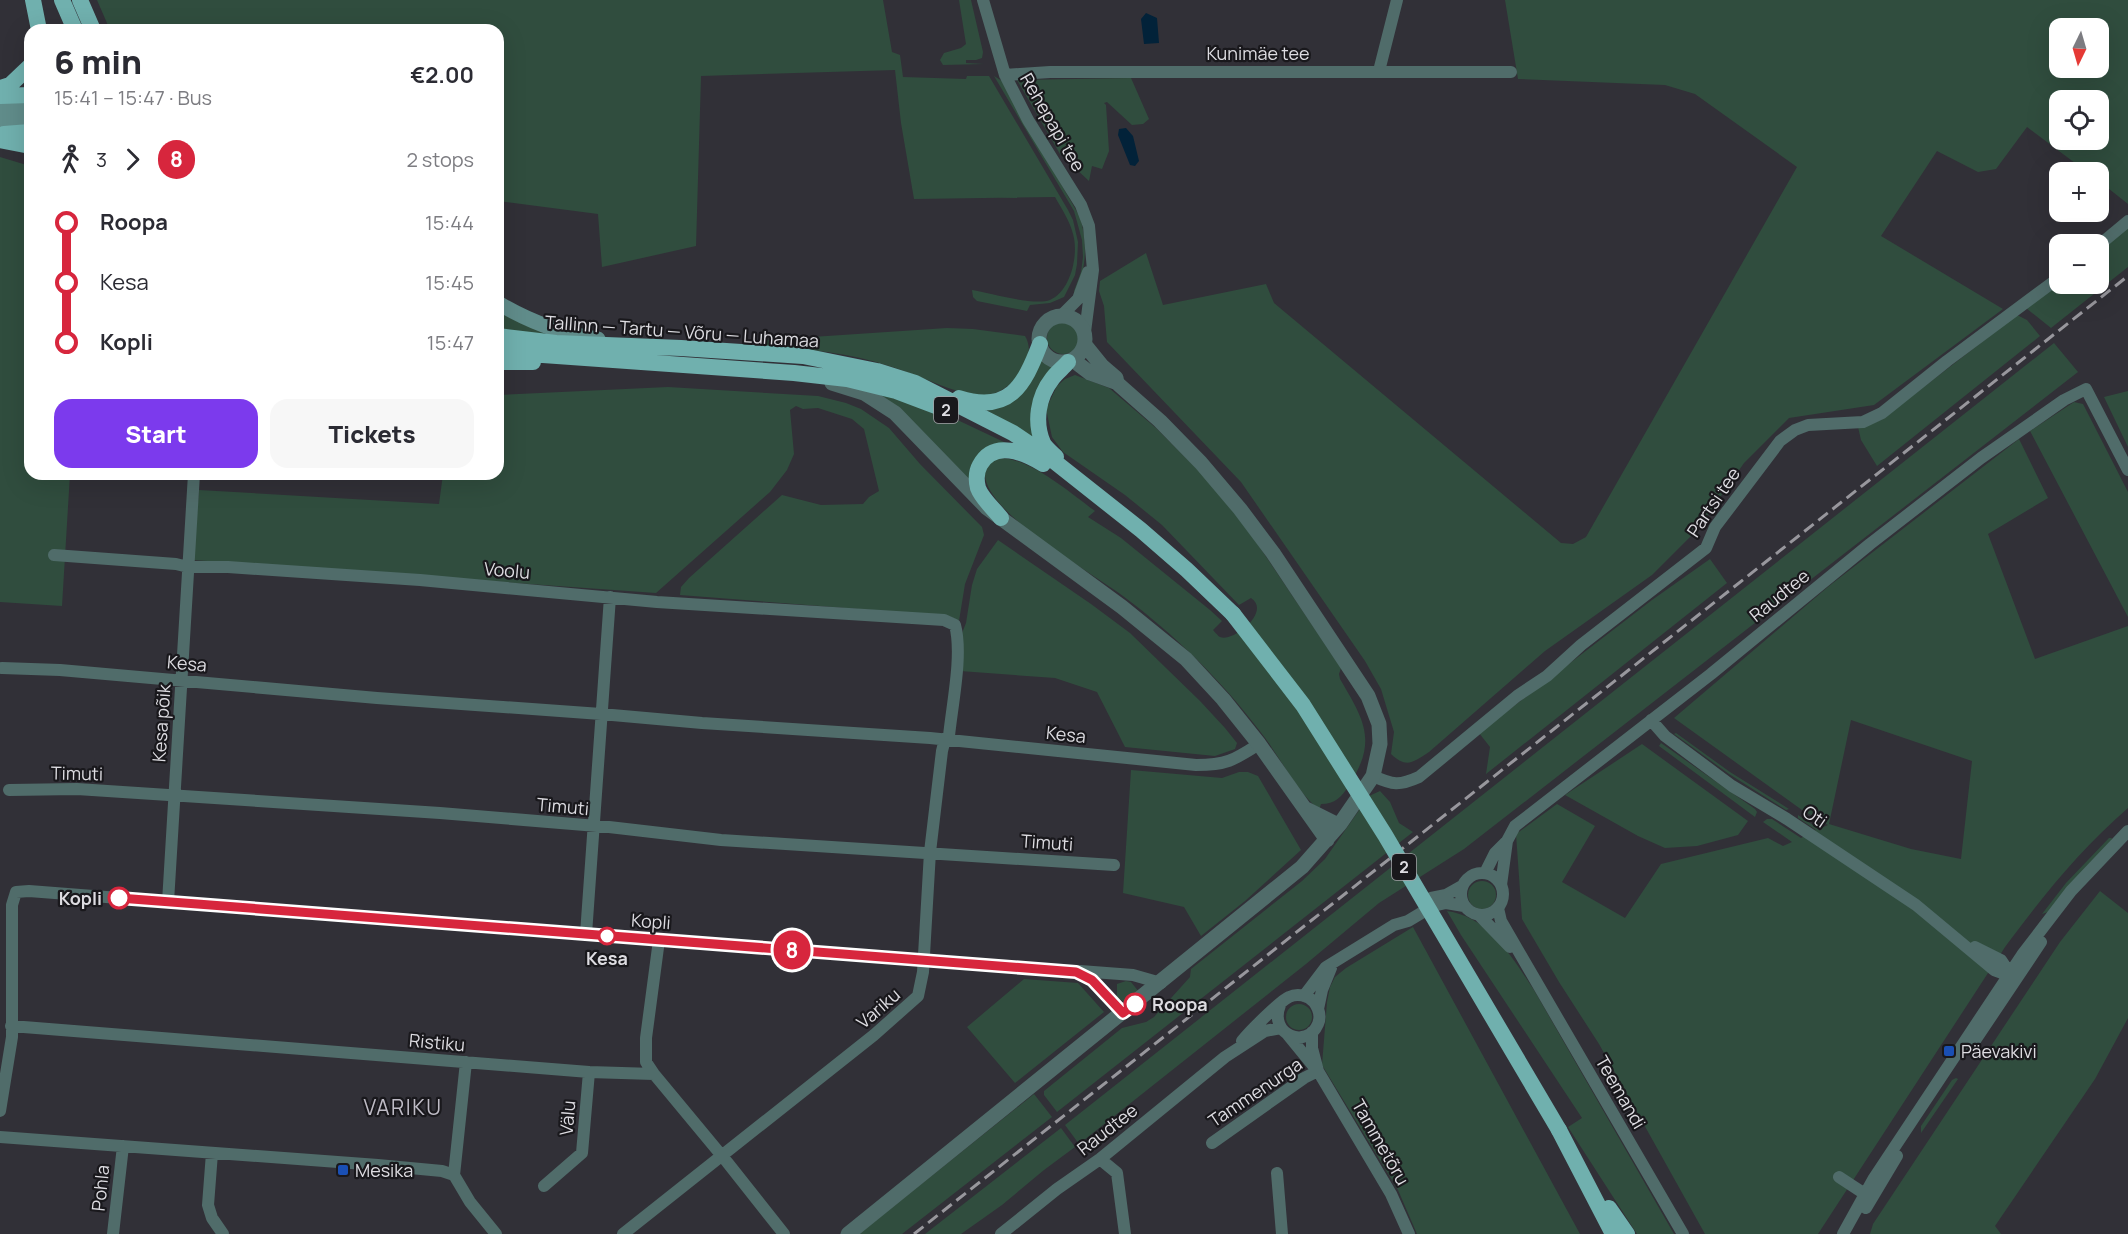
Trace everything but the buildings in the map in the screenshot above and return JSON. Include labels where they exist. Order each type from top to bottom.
[{"type":"highway","points":[[33,0],[38,24]]},
{"type":"highway","points":[[62,0],[72,24]]},
{"type":"highway","points":[[80,0],[90,24]]},
{"type":"highway","points":[[0,88],[10,85],[24,72]]},
{"type":"highway","points":[[0,96],[24,95]]},
{"type":"highway","points":[[0,134],[24,132]]},
{"type":"highway","points":[[0,140],[24,145]]},
{"type":"highway","name":"Tallinn — Tartu — Võru — Luhamaa","points":[[504,337],[556,343],[681,348],[803,357],[877,371],[915,384],[1013,433],[1050,458],[1149,537],[1233,614],[1303,705],[1385,835],[1577,1163]]},
{"type":"highway","points":[[915,384],[975,403],[988,403],[1006,398],[1018,389],[1029,372],[1040,344]]},
{"type":"highway","name":"Tallinn — Tartu — Võru — Luhamaa","points":[[504,350],[543,355],[794,373],[847,379],[896,391],[956,413],[1008,438],[1084,486]]},
{"type":"highway","points":[[504,362],[606,360]]},
{"type":"highway","points":[[1070,361],[1053,378],[1045,391],[1038,410],[1038,425],[1044,444],[1084,486]]},
{"type":"highway","points":[[1001,518],[982,495],[976,477],[982,462],[996,451],[1013,451],[1036,459],[1084,486]]},
{"type":"highway","name":"2","points":[[1577,1163],[1613,1234]]},
{"type":"highway","name":"2","points":[[1577,1163],[1627,1234]]},
{"type":"main road","points":[[0,109],[24,107]]},
{"type":"main road","points":[[0,121],[24,120]]},
{"type":"main road","points":[[504,307],[548,329],[587,337],[681,348]]},
{"type":"street","name":"Rehepapi tee","points":[[983,0],[1005,75],[1028,120],[1081,204],[1089,226],[1093,270],[1085,338]]},
{"type":"street","points":[[1379,71],[1397,0]]},
{"type":"street","name":"Kunimäe tee","points":[[1005,75],[1050,72],[1511,72]]},
{"type":"street","points":[[2109,237],[2128,221]]},
{"type":"street","name":"Rehepapi tee","points":[[1061,316],[1078,298],[1092,260]]},
{"type":"street","name":"Partsi tee","points":[[1373,776],[1390,784],[1404,783],[1419,777],[1517,696],[1546,676],[1581,645],[1706,548],[1715,527],[1780,441],[1808,425],[1863,422],[1882,413],[2049,285]]},
{"type":"street","points":[[848,1234],[1302,867],[1327,840],[1373,776],[1380,744],[1379,724],[1368,696],[1273,553],[1240,508],[1201,463],[1160,421],[1117,383],[1090,373],[1070,361],[1053,360],[1047,356],[1040,344],[1039,336],[1045,323],[1061,316],[1076,320],[1102,366],[1116,378],[1117,383]]},
{"type":"street","points":[[1070,361],[1078,356],[1085,338]]},
{"type":"street","points":[[794,373],[856,390],[895,412],[975,496],[1001,518],[1122,607],[1186,659],[1223,699],[1259,744],[1327,840]]},
{"type":"street","name":"Raudtee","points":[[1394,925],[1401,917],[1430,898],[1446,894],[1462,886],[1471,876],[1485,873],[1495,853],[1507,841],[1515,826],[1981,458],[2064,400],[2086,389],[2128,470]]},
{"type":"street","name":"Kesa põik","points":[[168,902],[194,480]]},
{"type":"street","name":"Voolu","points":[[54,555],[176,564],[188,567],[228,567],[420,580],[657,602],[944,620],[955,626]]},
{"type":"street","points":[[586,934],[610,597]]},
{"type":"street","name":"Variku","points":[[623,1234],[874,1035],[918,996],[924,960],[930,852],[945,739],[949,736],[957,657],[958,636],[955,626]]},
{"type":"street","name":"Kesa","points":[[2,668],[60,670],[377,698],[945,739],[1196,765],[1218,765],[1232,761],[1259,744]]},
{"type":"street","name":"Oti","points":[[1651,720],[1665,736],[1732,786],[1862,869],[1960,940],[2001,960],[2014,977]]},
{"type":"street","name":"Timuti","points":[[9,790],[77,789],[440,813],[609,827],[721,840],[1114,865]]},
{"type":"street","points":[[1306,809],[1338,825]]},
{"type":"street","points":[[2014,977],[2022,956],[2072,891],[2128,831]]},
{"type":"street","points":[[1462,886],[1461,900],[1468,910],[1479,915],[1490,914],[1498,908],[1503,897],[1501,885],[1507,841]]},
{"type":"street","points":[[1849,1234],[1868,1197],[1874,1178],[1982,1014],[2014,977],[2091,878],[2128,842]]},
{"type":"street","points":[[1485,873],[1492,875],[1501,885]]},
{"type":"street","name":"Kopli","points":[[11,1026],[12,905],[16,892],[28,891],[1076,972],[1084,970],[1132,975],[1161,983]]},
{"type":"street","name":"Raudtee","points":[[1235,1050],[1252,1029],[1290,996],[1304,996],[1326,967],[1394,925],[1408,921],[1433,906],[1446,903],[1464,906]]},
{"type":"street","name":"Teemandi","points":[[1498,908],[1501,921],[1683,1234]]},
{"type":"street","name":"Teemandi","points":[[1479,915],[1528,968]]},
{"type":"street","points":[[659,940],[646,1038],[646,1062],[784,1234]]},
{"type":"street","points":[[1312,1032],[1319,1021],[1318,1009],[1322,990],[1332,964]]},
{"type":"street","points":[[1076,972],[1092,980],[1123,1013]]},
{"type":"street","points":[[1111,1000],[1110,991],[1113,981],[1118,976],[1132,975]]},
{"type":"street","points":[[1304,996],[1310,998],[1318,1009]]},
{"type":"street","points":[[1280,1005],[1277,1017],[1285,1032]]},
{"type":"street","points":[[0,1111],[12,1037],[11,1026]]},
{"type":"street","name":"Ristiku","points":[[11,1026],[589,1072],[654,1074]]},
{"type":"street","name":"Raudtee","points":[[1001,1234],[1100,1159],[1235,1050],[1265,1031],[1285,1032],[1301,1037],[1312,1032]]},
{"type":"street","name":"Tammetõru","points":[[1285,1032],[1318,1071],[1391,1194],[1409,1234]]},
{"type":"street","name":"Tammetõru","points":[[1312,1032],[1312,1048],[1318,1071]]},
{"type":"street","points":[[466,1062],[454,1175],[470,1202],[496,1234]]},
{"type":"street","name":"Tammenurga","points":[[1212,1143],[1304,1078],[1318,1071]]},
{"type":"street","name":"Välu","points":[[544,1186],[582,1153],[589,1072]]},
{"type":"street","points":[[0,1137],[378,1165],[442,1171],[454,1175]]},
{"type":"street","name":"Pohla","points":[[113,1234],[123,1146]]},
{"type":"street","points":[[212,1153],[208,1205],[212,1218],[223,1234]]},
{"type":"street","points":[[1100,1159],[1118,1173],[1125,1234]]},
{"type":"street","points":[[1277,1173],[1282,1234]]},
{"type":"street","points":[[1839,1177],[1868,1197]]},
{"type":"street","points":[[1843,1234],[1868,1197]]},
{"type":"green space","points":[[97,0],[883,0],[892,52],[900,55],[903,77],[966,79],[967,76],[989,76],[1073,220],[1078,242],[1075,275],[1064,297],[1050,303],[1030,305],[1027,311],[977,301],[973,297],[972,290],[1034,301],[1050,300],[1063,289],[1072,271],[1075,242],[1072,229],[1055,197],[914,199],[895,70],[701,76],[696,246],[602,267],[598,214],[504,202],[504,24],[107,24]]},
{"type":"green space","points":[[959,0],[971,0],[983,52],[982,58],[966,60],[966,63],[984,64],[943,65],[940,60],[944,53],[961,48],[966,44]]},
{"type":"green space","points":[[1505,0],[2128,0],[2128,204],[2109,189],[2109,162],[2074,162],[2058,150],[2109,150],[2109,90],[2049,90],[2049,144],[2027,127],[1996,169],[1978,172],[1937,151],[1881,236],[2003,309],[1874,405],[1789,418],[1744,463],[1698,529],[1652,575],[1545,651],[1429,752],[1406,763],[1391,754],[1394,732],[1381,689],[1365,661],[1241,482],[1107,342],[1104,306],[1099,291],[1100,281],[1146,253],[1163,305],[1266,284],[1274,303],[1561,543],[1573,544],[1586,537],[1797,167],[1695,94],[1665,85],[1518,79]]},
{"type":"green space","points":[[994,76],[1002,81],[1080,217],[1085,255],[1076,294],[1074,291],[1081,272],[1083,257],[1082,240],[1074,211]]},
{"type":"green space","points":[[1131,78],[1149,119],[1143,124],[1132,125],[1107,102],[1104,103],[1109,151],[1102,169],[1092,166],[1089,181],[1060,154],[1017,80]]},
{"type":"green space","points":[[0,157],[24,164],[24,480],[70,480],[62,606],[0,602]]},
{"type":"green space","points":[[2128,225],[2128,267],[2109,282],[2109,241]]},
{"type":"green space","points":[[2049,292],[2049,294],[2094,294],[2051,328],[2026,308]]},
{"type":"green space","points":[[504,315],[549,335],[504,331]]},
{"type":"green space","points":[[2017,315],[2027,320],[2040,336],[1877,466],[1861,440],[1858,427],[1881,420]]},
{"type":"green space","points":[[1063,322],[1074,327],[1079,338],[1074,349],[1063,354],[1052,349],[1047,338],[1052,327]]},
{"type":"green space","points":[[947,328],[1025,336],[1029,346],[1025,366],[1011,384],[991,394],[981,396],[960,392],[899,369],[859,358],[813,350],[767,346],[767,340]]},
{"type":"green space","points":[[2054,343],[2078,372],[1464,849],[1379,903],[1306,964],[1079,1144],[1065,1125]]},
{"type":"green space","points":[[1042,359],[1054,367],[1037,441],[983,408]]},
{"type":"green space","points":[[1075,375],[1109,388],[1156,428],[1200,472],[1246,527],[1341,668],[1340,679],[1361,719],[1365,743],[1358,769],[1338,799],[1321,804],[1319,810],[1294,781],[1267,740],[1244,711],[1196,659],[1123,596],[1041,540],[1019,522],[1001,505],[989,488],[985,472],[993,459],[1005,458],[1032,468],[1095,511],[1088,517],[1121,538],[1210,610],[1222,621],[1213,630],[1219,636],[1226,638],[1241,631],[1254,618],[1257,611],[1256,604],[1251,598],[1239,605],[1162,525],[1125,495],[1063,452],[1052,437],[1046,409],[1057,386],[1065,379]]},
{"type":"green space","points":[[668,387],[818,396],[861,409],[889,428],[920,464],[982,527],[984,535],[965,584],[959,621],[949,616],[680,595],[681,587],[689,578],[782,495],[821,505],[863,504],[879,491],[864,429],[852,419],[818,408],[803,409],[796,406],[790,410],[794,454],[787,470],[770,492],[656,593],[193,560],[199,490],[439,504],[442,480],[504,480],[504,395]]},
{"type":"green space","points":[[2128,391],[2128,447],[2104,397]]},
{"type":"green space","points":[[880,394],[949,416],[1004,442],[971,484]]},
{"type":"green space","points":[[2074,402],[2083,404],[2128,492],[2128,617],[2030,431]]},
{"type":"green space","points":[[2019,439],[2048,498],[1988,534],[2035,659],[2128,626],[2128,808],[2066,870],[2008,943],[1818,1234],[1705,1234],[1599,1044],[1522,919],[1516,834],[1557,804],[1595,826],[1562,882],[1625,918],[1661,864],[1768,838],[1783,846],[1792,842],[1763,822],[1767,819],[1772,819],[1801,838],[1816,830],[1798,818],[1798,815],[1819,829],[1828,825],[1802,810],[1674,718],[1829,586]],"holes":[[[1851,720],[1972,761],[1961,859],[1911,849],[1829,824]]]},
{"type":"green space","points":[[998,540],[1130,633],[1225,728],[1237,743],[1235,749],[1215,756],[1125,747],[1097,692],[1055,678],[960,671],[962,633],[966,623],[972,585],[977,569]]},
{"type":"green space","points":[[1710,559],[1727,583],[1486,774],[1490,747],[1479,733],[1652,600]]},
{"type":"green space","points":[[1676,733],[1730,772],[1789,809],[1786,810],[1729,774],[1674,734]]},
{"type":"green space","points":[[1661,743],[1755,809],[1757,812],[1755,817],[1659,746]]},
{"type":"green space","points":[[1642,744],[1748,821],[1738,835],[1697,846],[1665,848],[1638,836],[1565,795]]},
{"type":"green space","points":[[1131,770],[1222,778],[1239,772],[1248,772],[1258,776],[1301,850],[1245,901],[1201,936],[1184,907],[1123,893]]},
{"type":"green space","points":[[1380,791],[1390,802],[1399,823],[1413,832],[1057,1112],[1044,1095],[1044,1091],[1122,1028],[1146,1022],[1154,1017],[1190,977],[1191,969],[1302,881],[1325,859],[1369,796]]},
{"type":"green space","points":[[2109,838],[2112,838],[2111,841],[2048,912],[2042,914],[2066,883]]},
{"type":"green space","points":[[1482,881],[1492,885],[1496,895],[1492,905],[1482,909],[1472,905],[1468,895],[1472,885]]},
{"type":"green space","points":[[2100,891],[2128,913],[2128,1018],[2095,1079],[1995,1226],[2001,1234],[1870,1234],[1873,1224],[2060,942]]},
{"type":"green space","points":[[1447,911],[1475,921],[1498,940],[1508,952],[1534,990],[1674,1234],[1637,1234],[1568,1127],[1582,1118]]},
{"type":"green space","points":[[1413,927],[1580,1234],[1417,1234],[1398,1190],[1322,1065],[1327,1002],[1335,977]]},
{"type":"green space","points":[[1024,979],[1078,983],[1104,1012],[1015,1083],[967,1027]]},
{"type":"green space","points":[[1131,982],[1139,992],[1125,1002],[1117,998],[1117,984]]},
{"type":"green space","points":[[1299,1004],[1308,1008],[1312,1017],[1308,1026],[1299,1030],[1290,1026],[1286,1017],[1290,1008]]},
{"type":"green space","points":[[1958,1079],[1921,1133],[1921,1126],[1952,1080]]},
{"type":"green space","points":[[1034,1094],[1052,1117],[902,1234],[859,1234]]},
{"type":"green space","points":[[1061,1128],[1075,1147],[1002,1205],[961,1234],[925,1234]]},
{"type":"water","points":[[1146,13],[1157,18],[1159,43],[1144,44],[1141,19]]},
{"type":"water","points":[[1126,128],[1133,136],[1139,161],[1135,166],[1130,165],[1118,135],[1119,129]]},
{"type":"railway","points":[[914,1234],[2128,276]]},
{"type":"bus line","name":"8","points":[[119,898],[1076,972],[1097,984],[1123,1013],[1135,1004]]},
{"type":"place","name":"Kopli","points":[[119,898]]},
{"type":"place","name":"Kesa","points":[[607,936]]},
{"type":"place","name":"Roopa","points":[[1135,1004]]},
{"type":"place","name":"Päevakivi","points":[[1949,1051]]},
{"type":"place","name":"Mesika","points":[[343,1170]]},
{"type":"district","name":"VARIKU","points":[[403,1107]]}]
